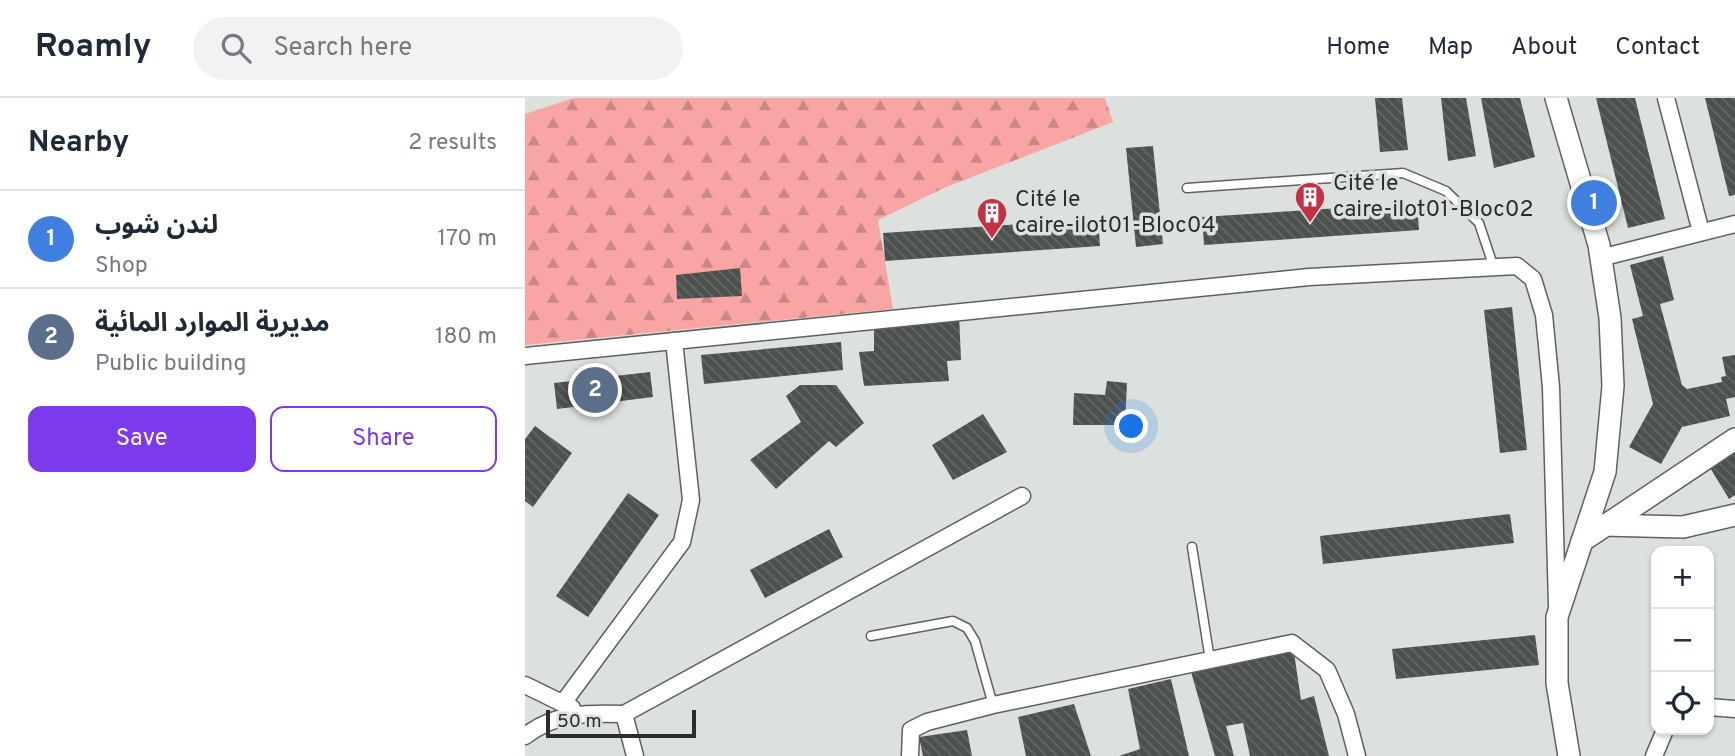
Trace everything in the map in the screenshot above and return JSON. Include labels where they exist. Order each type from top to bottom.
[{"type":"street","points":[[1556,98],[1601,258],[1611,318],[1613,386],[1605,472],[1557,617]]},
{"type":"street","points":[[1666,98],[1701,232]]},
{"type":"street","points":[[1601,258],[1735,224]]},
{"type":"street","points":[[525,356],[1309,277],[1517,265],[1533,279],[1544,315],[1551,387],[1557,683],[1569,756]]},
{"type":"street","points":[[562,704],[682,542],[691,500],[674,341]]},
{"type":"street","points":[[1582,541],[1735,439]]},
{"type":"street","points":[[525,736],[538,726],[580,712],[624,714],[1022,496]]},
{"type":"street","points":[[1603,525],[1683,527],[1735,515]]},
{"type":"street","points":[[910,756],[911,730],[927,722],[993,705],[1292,643],[1327,670],[1346,714],[1357,756]]},
{"type":"street","points":[[525,685],[580,712]]},
{"type":"street","points":[[1714,707],[1735,709]]},
{"type":"street","points":[[624,714],[635,756]]},
{"type":"street","points":[[1654,756],[1663,735]]},
{"type":"lane","points":[[1187,188],[1403,173],[1446,191],[1479,223],[1493,265]]},
{"type":"lane","points":[[1192,547],[1210,660]]},
{"type":"lane","points":[[871,636],[953,621],[967,628],[975,641],[993,705]]},
{"type":"green space","points":[[574,98],[1105,98],[1113,122],[944,188],[878,220],[893,309],[525,345],[525,114]]},
{"type":"building","points":[[1375,98],[1402,98],[1408,150],[1380,152]]},
{"type":"building","points":[[1441,98],[1466,98],[1476,156],[1448,161]]},
{"type":"building","points":[[1481,98],[1520,98],[1535,157],[1494,168]]},
{"type":"building","points":[[1596,98],[1635,98],[1665,219],[1628,228]]},
{"type":"building","points":[[1705,98],[1735,98],[1735,195],[1729,196]]},
{"type":"building","points":[[1153,146],[1163,244],[1136,247],[1126,148]]},
{"type":"building","name":"Cité le caire-ilot01-Bloc02","points":[[1417,203],[1419,230],[1204,245],[1202,217]]},
{"type":"building","name":"Cité le caire-ilot01-Bloc04","points":[[1098,219],[1100,246],[885,261],[883,233]]},
{"type":"building","points":[[1663,256],[1674,300],[1660,304],[1682,385],[1687,389],[1722,382],[1721,377],[1726,376],[1722,357],[1735,355],[1735,397],[1726,399],[1730,416],[1682,427],[1661,464],[1629,447],[1653,404],[1632,319],[1643,316],[1630,265]]},
{"type":"building","points":[[740,268],[742,296],[677,299],[676,275]]},
{"type":"building","points":[[1512,307],[1527,450],[1500,453],[1484,310]]},
{"type":"building","points":[[959,313],[961,360],[947,361],[949,381],[864,386],[859,352],[874,351],[874,327]]},
{"type":"building","points":[[841,342],[843,370],[704,384],[701,355]]},
{"type":"building","points":[[650,372],[653,397],[557,409],[554,383]]},
{"type":"building","points":[[1107,381],[1127,383],[1125,425],[1073,425],[1074,393],[1105,395]]},
{"type":"building","points":[[800,385],[836,385],[864,423],[836,447],[829,441],[776,489],[750,460],[801,422],[786,396]]},
{"type":"building","points":[[983,414],[1007,452],[953,480],[932,445]]},
{"type":"building","points":[[535,426],[572,453],[533,507],[525,501],[525,439]]},
{"type":"building","points":[[1735,450],[1735,495],[1729,499],[1709,466]]},
{"type":"building","points":[[628,493],[659,515],[588,617],[556,596]]},
{"type":"building","points":[[1510,514],[1514,543],[1323,564],[1320,536]]},
{"type":"building","points":[[829,529],[843,557],[765,598],[750,570]]},
{"type":"building","points":[[1535,635],[1539,665],[1396,679],[1392,649]]},
{"type":"building","points":[[1293,646],[1301,700],[1314,696],[1329,756],[1250,756],[1243,723],[1226,726],[1234,756],[1215,756],[1190,668]]},
{"type":"building","points":[[1171,679],[1189,756],[1119,756],[1140,749],[1128,689]]},
{"type":"building","points":[[1074,704],[1091,756],[1026,756],[1018,717]]},
{"type":"building","points":[[967,730],[972,756],[923,756],[919,737]]},
{"type":"place","name":"لندن شوب","points":[[1594,203]]},
{"type":"place","name":"Cité le caire-ilot01-Bloc02","points":[[1310,224]]},
{"type":"place","name":"Cité le caire-ilot01-Bloc04","points":[[992,240]]},
{"type":"place","name":"مديرية الموارد المائية","points":[[595,390]]}]
